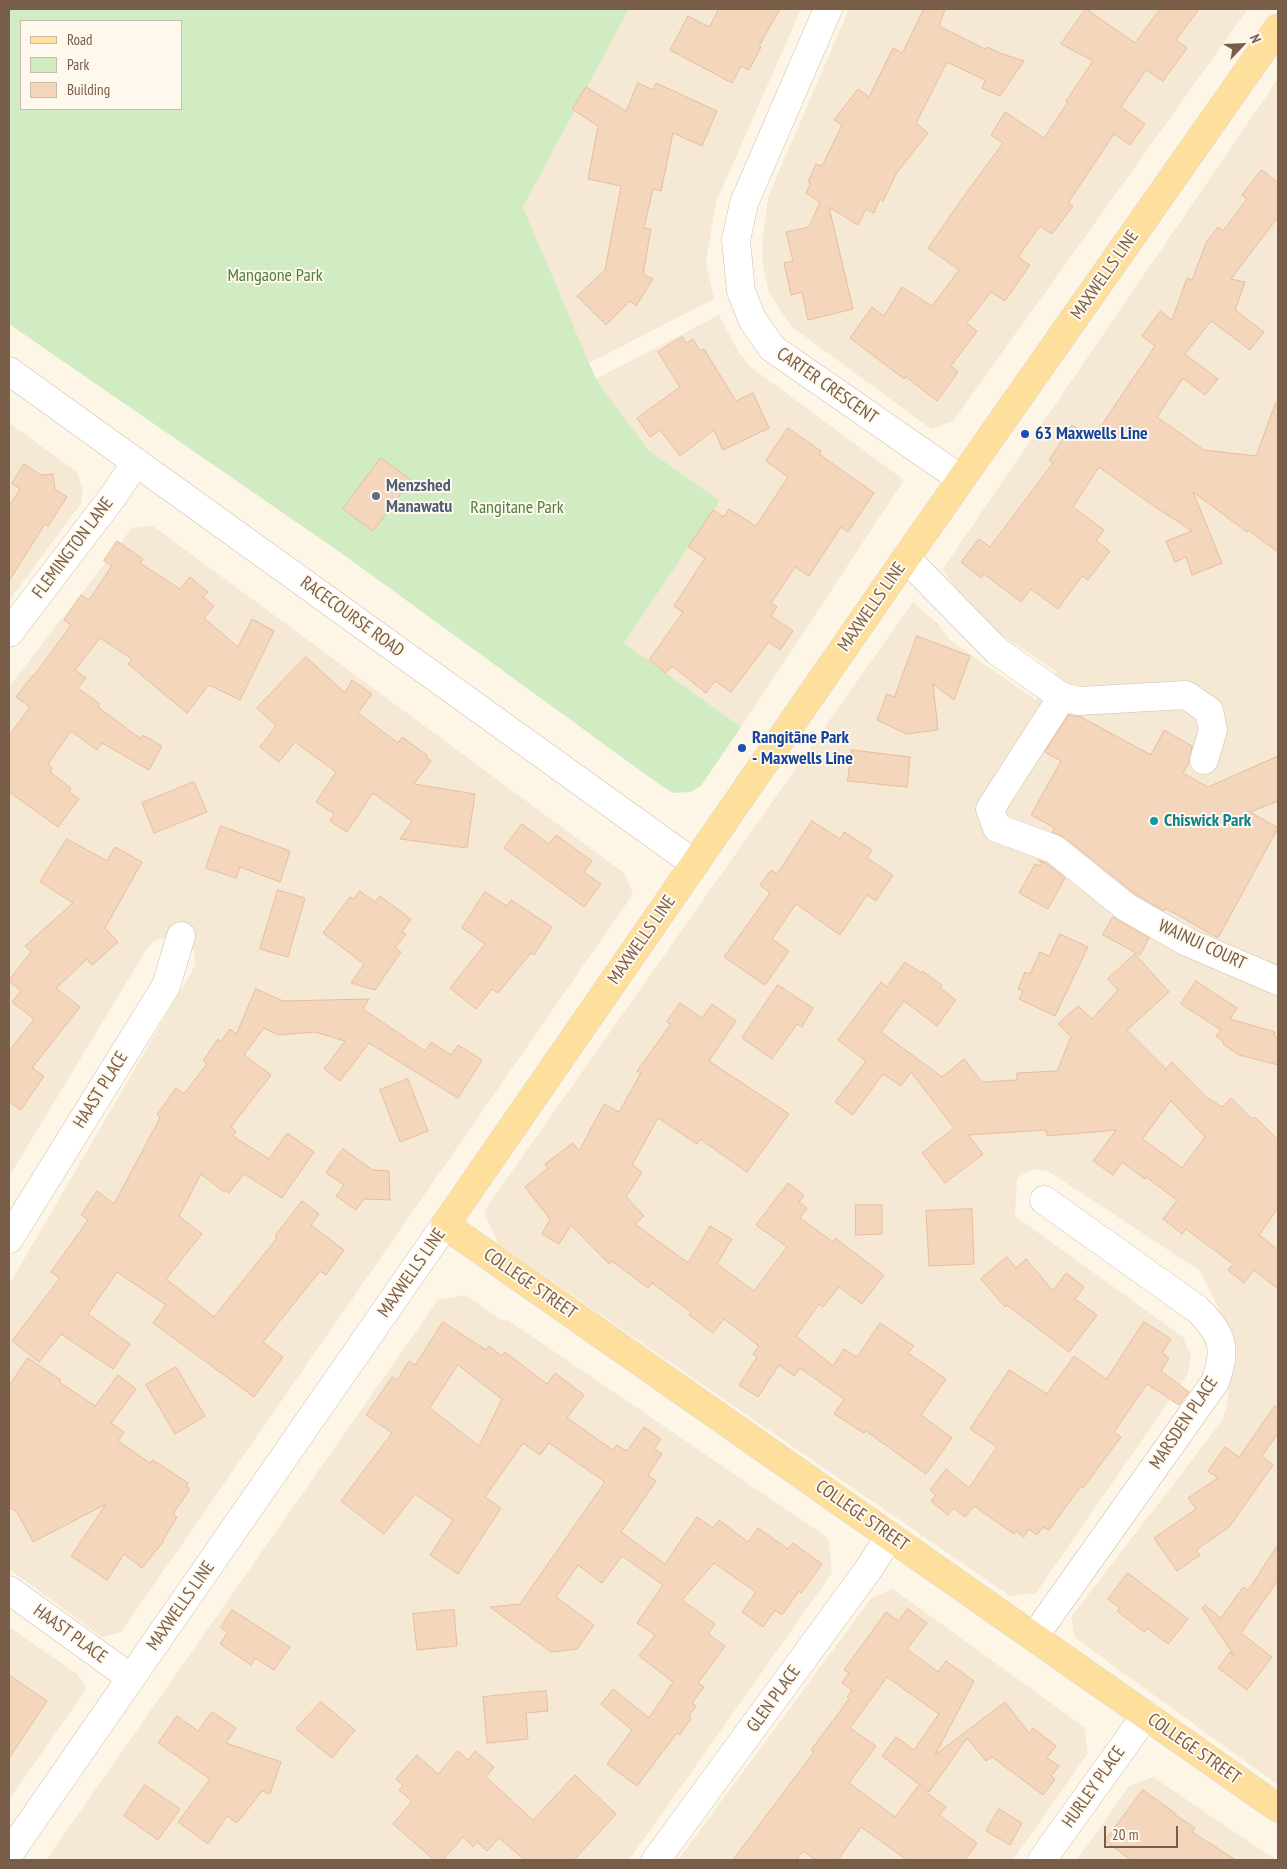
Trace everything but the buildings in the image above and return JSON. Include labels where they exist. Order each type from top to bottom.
[{"type":"main road","name":"MAXWELLS LINE","points":[[445,1225],[906,558],[1278,28]]},
{"type":"main road","name":"COLLEGE STREET","points":[[445,1225],[1278,1808]]},
{"type":"street","name":"CARTER CRESCENT","points":[[828,9],[744,203],[736,240],[741,291],[752,319],[772,348],[961,479]]},
{"type":"street","name":"RACECOURSE ROAD","points":[[9,370],[694,864]]},
{"type":"street","name":"FLEMINGTON LANE","points":[[9,633],[136,462]]},
{"type":"street","points":[[906,558],[997,651],[1062,697],[1079,701],[1186,695],[1209,711],[1213,730],[1204,760]]},
{"type":"street","name":"WAINUI COURT","points":[[1062,697],[990,809],[997,828],[1054,849],[1126,907],[1187,942],[1278,981]]},
{"type":"street","name":"HAAST PLACE","points":[[9,1239],[166,986],[181,936]]},
{"type":"street","name":"MARSDEN PLACE","points":[[1034,1637],[1216,1382],[1222,1364],[1221,1346],[1214,1325],[1197,1309],[1044,1200]]},
{"type":"street","name":"MAXWELLS LINE","points":[[9,1854],[445,1225]]},
{"type":"street","name":"GLEN PLACE","points":[[656,1860],[868,1570],[890,1536]]},
{"type":"street","name":"HAAST PLACE","points":[[9,1590],[131,1678]]},
{"type":"street","name":"HURLEY PLACE","points":[[1042,1860],[1146,1715]]},
{"type":"shaded area","points":[[629,9],[801,9],[717,200],[706,262],[714,299],[589,363],[523,207]]},
{"type":"shaded area","points":[[849,9],[1248,9],[953,421],[931,429],[791,326],[769,293],[763,266],[762,245],[768,197]]},
{"type":"shaded area","points":[[1278,79],[1278,1785],[1075,1638],[1071,1617],[1222,1421],[1227,1405],[1233,1350],[1218,1307],[1200,1271],[1048,1171],[1032,1169],[1017,1178],[1015,1216],[1183,1337],[1191,1357],[1187,1375],[1036,1593],[1010,1596],[498,1244],[484,1211],[913,602],[938,624],[949,639],[1035,700],[1056,671],[989,627],[942,570]]},
{"type":"shaded area","points":[[719,315],[739,353],[752,368],[904,480],[741,727],[624,643],[720,501],[648,450],[596,379]]},
{"type":"shaded area","points":[[9,423],[77,472],[83,490],[81,503],[9,601]]},
{"type":"shaded area","points":[[153,526],[624,873],[633,894],[121,1632],[102,1637],[9,1569],[9,1285],[196,964],[193,949],[182,932],[154,941],[146,950],[9,1177],[9,687],[132,528]]},
{"type":"shaded area","points":[[465,1295],[503,1321],[508,1320],[828,1538],[832,1573],[629,1860],[46,1860],[438,1300]]},
{"type":"shaded area","points":[[893,1589],[1084,1727],[1088,1753],[1013,1860],[678,1860],[872,1597]]},
{"type":"shaded area","points":[[9,1627],[76,1673],[87,1688],[9,1800]]},
{"type":"shaded area","points":[[1153,1777],[1276,1860],[1077,1860],[1129,1786]]},
{"type":"green space","name":"Mangaone Park","points":[[9,9],[629,9],[523,207],[596,379],[648,450],[720,501],[624,643],[741,727],[701,786],[691,792],[673,793],[344,555],[9,324]]},
{"type":"place","name":"63 Maxwells Line","points":[[1025,434]]},
{"type":"place","name":"Menzshed Manawatu","points":[[376,496]]},
{"type":"place","name":"Rangitāne Park - Maxwells Line","points":[[742,748]]},
{"type":"place","name":"Chiswick Park","points":[[1154,821]]},
{"type":"park label","name":"Rangitane Park","points":[[517,508]]}]
